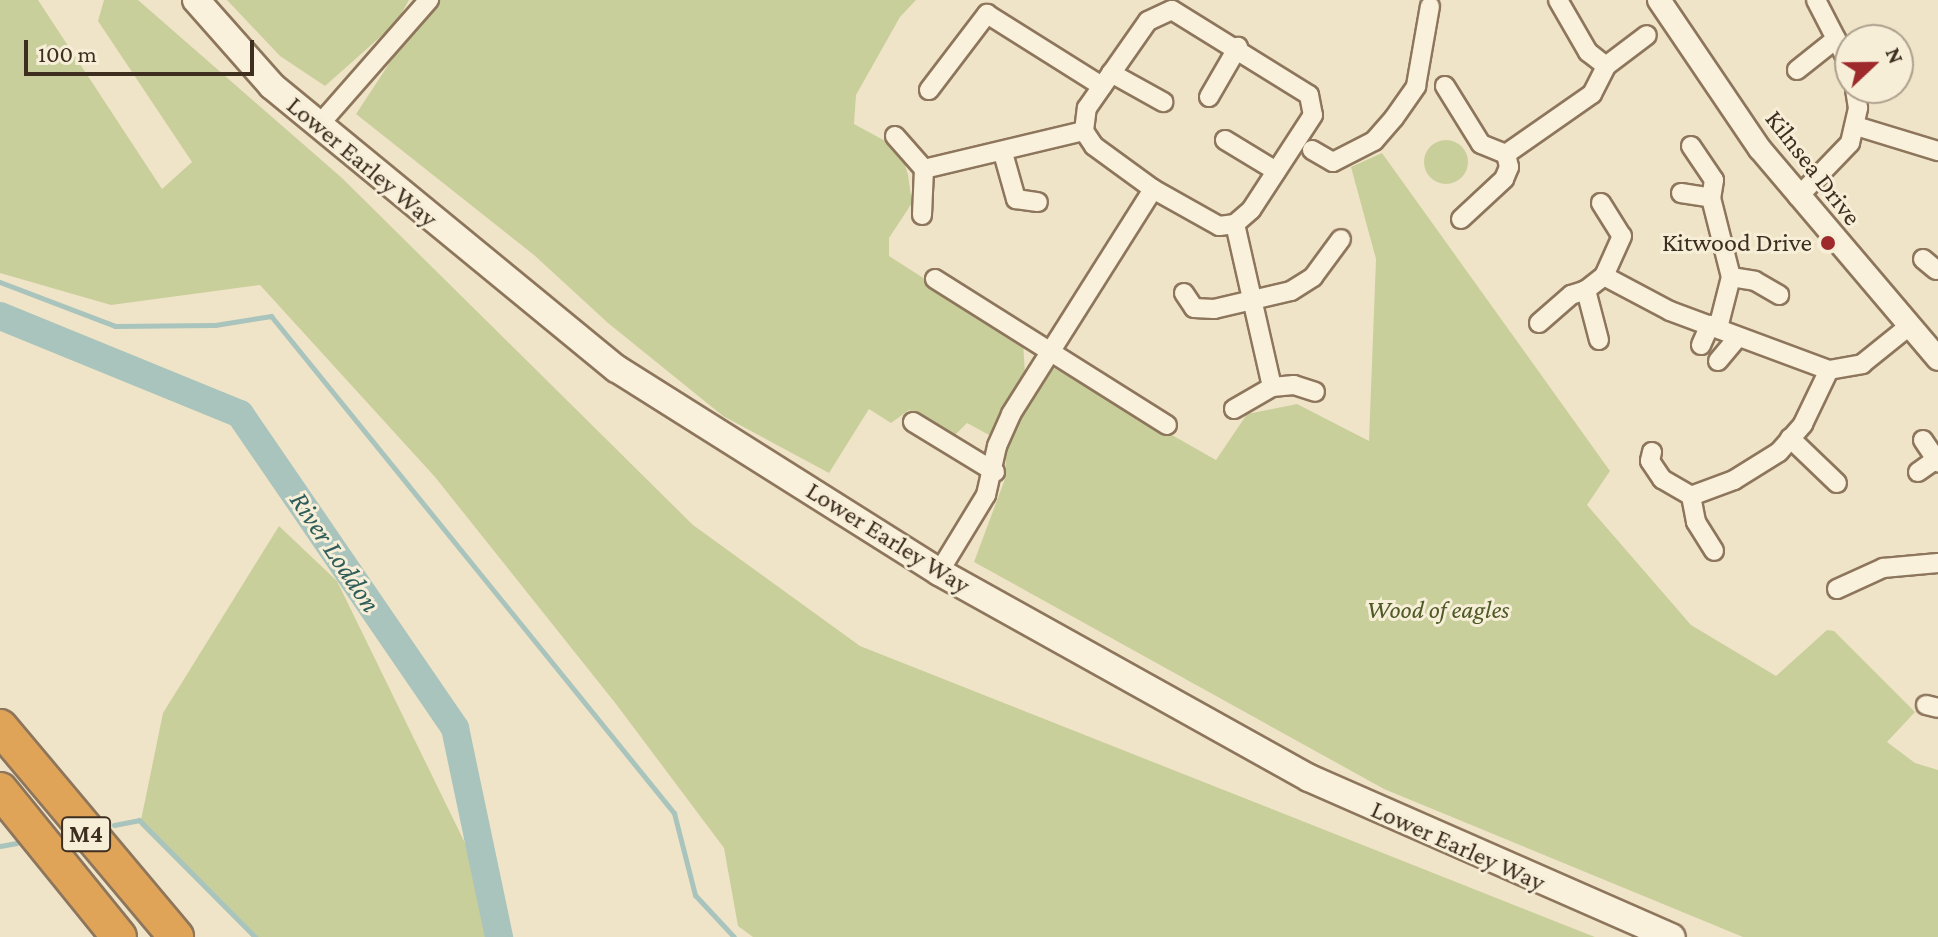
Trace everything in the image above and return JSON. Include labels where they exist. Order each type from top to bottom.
[{"type":"highway","name":"M4","points":[[0,727],[176,937]]},
{"type":"highway","name":"M4","points":[[0,790],[119,937]]},
{"type":"main road","name":"Lower Earley Way","points":[[196,0],[272,86],[617,369],[939,572],[1309,778],[1672,937]]},
{"type":"street","points":[[319,125],[429,0]]},
{"type":"street","points":[[1558,0],[1588,52],[1606,66]]},
{"type":"street","name":"Kilnsea Drive","points":[[1659,0],[1798,197],[1938,359]]},
{"type":"street","points":[[1816,0],[1834,35]]},
{"type":"street","points":[[1312,150],[1329,170],[1374,141],[1416,86],[1430,2]]},
{"type":"street","points":[[929,90],[990,7],[1106,80],[1163,102]]},
{"type":"street","points":[[1172,10],[1238,47],[1309,95],[1313,115],[1251,210],[1235,224],[1219,226],[1153,189],[1094,146],[1084,131],[1087,108],[1106,80],[1148,21],[1172,10]]},
{"type":"street","points":[[1506,154],[1592,94],[1606,66],[1647,35]]},
{"type":"street","points":[[1797,70],[1834,41]]},
{"type":"street","points":[[1209,97],[1238,47]]},
{"type":"street","points":[[1445,86],[1481,144],[1506,154]]},
{"type":"street","points":[[1798,197],[1850,143],[1856,126],[1855,104]]},
{"type":"street","points":[[1856,126],[1938,151]]},
{"type":"street","points":[[924,169],[1003,153],[1084,131]]},
{"type":"street","points":[[895,136],[924,169],[922,215]]},
{"type":"street","points":[[1225,140],[1276,171]]},
{"type":"street","points":[[1691,146],[1714,180],[1711,198],[1731,277],[1728,305],[1701,345]]},
{"type":"street","points":[[1003,153],[1016,199],[1038,202]]},
{"type":"street","points":[[1461,219],[1504,179],[1509,167],[1506,154]]},
{"type":"street","points":[[939,572],[995,472],[997,446],[1011,414],[1153,189]]},
{"type":"street","points":[[1681,193],[1711,198]]},
{"type":"street","points":[[1539,323],[1571,295],[1586,290],[1604,276],[1622,236],[1601,203]]},
{"type":"street","points":[[1235,224],[1272,387]]},
{"type":"street","points":[[1184,293],[1194,308],[1253,302],[1291,291],[1313,277],[1341,239]]},
{"type":"street","points":[[1604,276],[1714,327],[1829,370],[1862,364],[1908,327]]},
{"type":"street","points":[[1731,277],[1755,281],[1779,295]]},
{"type":"street","points":[[935,279],[1167,425]]},
{"type":"street","points":[[1586,290],[1599,340]]},
{"type":"street","points":[[1718,361],[1738,337]]},
{"type":"street","points":[[1691,496],[1762,466],[1790,438],[1829,370]]},
{"type":"street","points":[[1234,409],[1272,387],[1294,385],[1315,392]]},
{"type":"street","points":[[913,422],[962,438],[995,472]]},
{"type":"street","points":[[1790,438],[1837,483]]},
{"type":"street","points":[[1918,472],[1937,461],[1923,440]]},
{"type":"street","points":[[1652,452],[1650,461],[1662,479],[1691,496],[1696,522],[1714,551]]},
{"type":"street","points":[[1837,589],[1883,568],[1919,560],[1938,563]]},
{"type":"green space","points":[[0,0],[38,0],[162,189],[192,162],[98,21],[104,0],[138,0],[342,178],[693,525],[860,646],[1595,937],[753,937],[738,926],[724,848],[616,704],[435,477],[260,285],[111,305],[0,273]]},
{"type":"green space","points":[[227,0],[409,0],[396,23],[325,86],[280,56]]},
{"type":"green space","points":[[431,0],[916,0],[900,17],[856,95],[854,124],[889,143],[902,155],[908,175],[912,203],[889,238],[889,256],[1023,342],[1025,374],[991,436],[967,423],[954,436],[909,410],[891,423],[869,409],[829,473],[723,416],[608,323],[534,255],[356,114]]},
{"type":"green space","points":[[1446,140],[1462,146],[1468,162],[1462,178],[1446,184],[1430,178],[1424,162],[1430,146]]},
{"type":"green space","name":"Wood of eagles","points":[[1382,153],[1610,471],[1587,505],[1691,625],[1776,676],[1827,630],[1834,631],[1915,712],[1887,742],[1915,763],[1938,770],[1938,937],[1743,937],[1384,789],[974,562],[1005,479],[1007,434],[1052,367],[1216,460],[1247,414],[1297,404],[1369,441],[1376,259],[1351,167]]},
{"type":"green space","points":[[279,526],[337,581],[465,843],[497,937],[252,937],[140,825],[163,713]]},
{"type":"waterway","points":[[0,282],[115,326],[215,325],[271,316],[674,813],[695,895],[734,937]]},
{"type":"waterway","name":"River Loddon","points":[[0,316],[240,414],[455,728],[499,937]]},
{"type":"waterway","points":[[114,825],[139,820],[255,937]]},
{"type":"waterway","points":[[0,846],[17,843]]},
{"type":"place","name":"Kitwood Drive","points":[[1828,243]]}]
